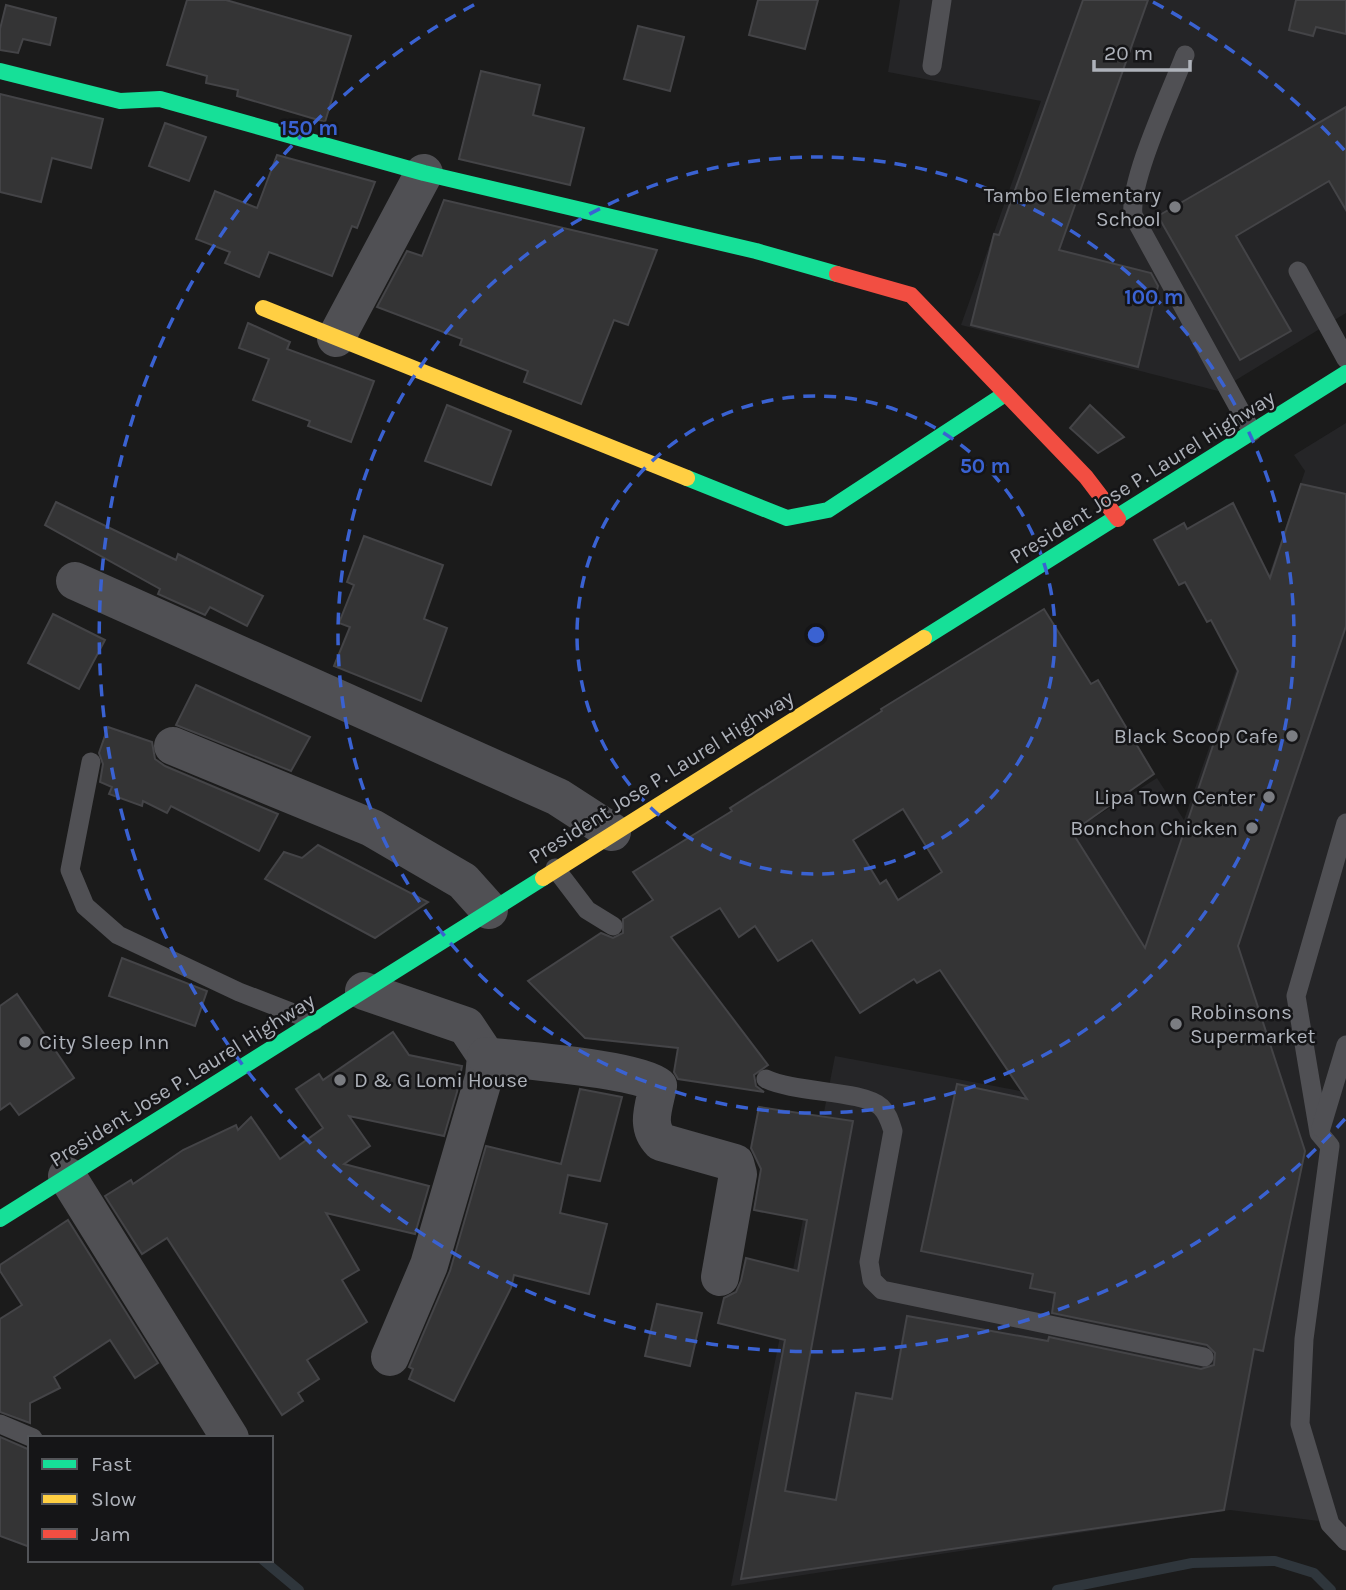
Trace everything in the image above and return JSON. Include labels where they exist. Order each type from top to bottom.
[{"type":"main road","points":[[0,71],[120,101],[160,99],[424,173],[755,251],[911,295],[1086,477],[1118,519]]},
{"type":"main road","points":[[263,308],[787,518],[828,510],[1005,394]]},
{"type":"main road","name":"President Jose P. Laurel Highway","points":[[0,1219],[612,832],[1118,519],[1193,467],[1346,373]]},
{"type":"street","points":[[336,338],[424,173]]},
{"type":"street","points":[[75,581],[558,797],[612,832]]},
{"type":"street","points":[[173,746],[372,828],[463,881],[489,910]]},
{"type":"street","points":[[364,991],[466,1026],[486,1056],[484,1077],[429,1265],[390,1357]]},
{"type":"street","points":[[486,1056],[626,1075],[658,1086],[651,1121],[653,1133],[662,1142],[735,1163],[738,1174],[720,1278]]},
{"type":"street","points":[[67,1176],[228,1436]]},
{"type":"lane","points":[[932,66],[942,0]]},
{"type":"lane","points":[[1185,55],[1138,180],[1132,203],[1133,215],[1252,432]]},
{"type":"lane","points":[[1298,271],[1346,359]]},
{"type":"lane","points":[[91,762],[70,870],[85,906],[118,935],[239,992],[314,1021]]},
{"type":"lane","points":[[1346,823],[1296,996],[1319,1133],[1330,1146],[1304,1339],[1300,1424],[1330,1524],[1346,1541]]},
{"type":"lane","points":[[555,868],[587,910],[613,926]]},
{"type":"lane","points":[[1319,1133],[1346,1045]]},
{"type":"lane","points":[[766,1079],[798,1090],[868,1099],[887,1114],[893,1131],[869,1262],[872,1280],[882,1290],[1203,1357]]},
{"type":"lane","points":[[0,1424],[28,1436]]},
{"type":"shaded area","name":"Tambo Elementary School","points":[[900,0],[1346,0],[1346,313],[1218,391],[961,325],[1041,101],[888,72]]},
{"type":"shaded area","points":[[1346,423],[1346,1550],[1319,1521],[1230,1510],[731,1586],[835,1056],[1089,1104],[946,817],[1073,831],[1157,778],[1184,820],[1305,471],[1294,455]]},
{"type":"building","points":[[187,0],[226,0],[351,36],[325,122],[237,96],[238,90],[206,83],[207,76],[167,65]]},
{"type":"building","points":[[758,0],[818,0],[805,49],[749,35]]},
{"type":"building","points":[[1083,0],[1148,0],[1059,250],[1151,273],[1158,286],[1138,367],[971,325],[994,234],[999,235]]},
{"type":"building","points":[[1296,0],[1346,0],[1346,34],[1316,27],[1313,36],[1289,30]]},
{"type":"building","points":[[6,5],[56,18],[50,45],[23,39],[18,53],[0,50],[0,29]]},
{"type":"building","points":[[638,26],[684,37],[670,91],[624,79]]},
{"type":"building","points":[[481,71],[540,85],[533,115],[584,128],[570,185],[459,159]]},
{"type":"building","points":[[0,94],[103,119],[91,168],[52,158],[41,202],[0,192]]},
{"type":"building","points":[[1346,107],[1346,210],[1329,181],[1236,236],[1291,331],[1240,360],[1158,216]]},
{"type":"building","points":[[165,123],[206,137],[189,181],[149,166]]},
{"type":"building","points":[[277,155],[375,182],[357,228],[352,226],[332,276],[269,252],[259,277],[225,263],[230,252],[196,239],[215,191],[257,208]]},
{"type":"building","points":[[444,200],[657,250],[628,325],[614,320],[581,404],[524,382],[528,371],[460,345],[462,339],[377,307],[407,251],[422,256]]},
{"type":"building","points":[[248,323],[290,342],[287,349],[374,381],[351,442],[308,426],[310,421],[253,400],[269,359],[239,348]]},
{"type":"building","points":[[447,405],[511,431],[491,485],[425,461]]},
{"type":"building","points":[[1090,405],[1124,437],[1098,453],[1070,428]]},
{"type":"building","points":[[1301,484],[1346,494],[1346,626],[1238,946],[1305,1151],[1263,1351],[1254,1349],[1224,1510],[741,1579],[785,1340],[718,1323],[724,1298],[736,1292],[741,1281],[746,1258],[798,1271],[807,1220],[754,1210],[761,1169],[751,1148],[759,1107],[853,1121],[785,1491],[836,1500],[856,1393],[892,1399],[907,1316],[1048,1341],[1049,1337],[1201,1369],[1214,1365],[1215,1353],[1207,1345],[1052,1313],[1055,1293],[1030,1288],[1033,1274],[921,1251],[957,1084],[1027,1099],[940,970],[917,983],[914,979],[860,1013],[812,940],[778,961],[755,926],[739,937],[720,908],[671,937],[768,1065],[754,1075],[756,1086],[764,1092],[678,1079],[674,1072],[678,1048],[585,1038],[528,981],[601,933],[613,938],[623,933],[623,919],[653,900],[633,872],[732,811],[730,808],[882,711],[881,709],[1044,609],[1091,684],[1098,680],[1154,774],[1072,832],[1145,948],[1238,671],[1211,620],[1207,622],[1185,582],[1179,585],[1154,540],[1184,523],[1187,529],[1233,503],[1270,578]],"holes":[[[903,809],[942,872],[898,900],[886,880],[880,884],[853,840]]]},
{"type":"building","points":[[56,502],[176,560],[178,554],[263,596],[247,626],[210,607],[205,615],[158,594],[160,589],[45,525]]},
{"type":"building","points":[[364,536],[443,565],[424,619],[447,628],[421,701],[334,666],[350,627],[339,623],[354,585],[347,582]]},
{"type":"building","points":[[53,614],[105,640],[79,689],[28,663]]},
{"type":"building","points":[[196,685],[310,737],[291,771],[176,725]]},
{"type":"building","points":[[108,727],[152,742],[155,759],[165,766],[278,814],[259,851],[171,806],[167,813],[143,801],[142,806],[109,794],[112,787],[100,782],[103,764],[99,753]]},
{"type":"building","points":[[318,845],[428,902],[375,938],[265,879],[284,852],[302,858]]},
{"type":"building","points":[[122,958],[207,991],[195,1026],[109,996]]},
{"type":"building","name":"City Sleep Inn","points":[[17,994],[74,1078],[19,1115],[10,1103],[0,1110],[0,1006]]},
{"type":"building","points":[[393,1032],[409,1055],[462,1066],[457,1092],[444,1136],[349,1116],[370,1146],[344,1164],[429,1186],[415,1234],[326,1213],[359,1270],[342,1280],[367,1322],[307,1360],[319,1379],[298,1393],[303,1401],[282,1415],[167,1238],[142,1254],[105,1196],[131,1180],[133,1184],[183,1150],[236,1125],[238,1130],[251,1117],[280,1159],[323,1128],[296,1089],[319,1074],[323,1080]]},
{"type":"building","points":[[580,1089],[622,1097],[600,1181],[568,1175],[560,1213],[607,1224],[589,1294],[514,1275],[511,1288],[454,1401],[409,1379],[413,1369],[409,1367],[450,1271],[486,1146],[561,1164]]},
{"type":"building","points":[[68,1220],[158,1363],[135,1378],[110,1340],[54,1377],[60,1388],[30,1403],[30,1423],[0,1412],[0,1319],[22,1305],[0,1271],[0,1265]]},
{"type":"building","points":[[657,1304],[702,1313],[690,1366],[645,1356]]},
{"type":"building","points":[[0,1437],[28,1449],[28,1546],[0,1536]]},
{"type":"waterway","points":[[1057,1590],[1192,1563],[1275,1561],[1314,1573],[1331,1590]]},
{"type":"waterway","points":[[265,1562],[299,1590]]},
{"type":"traffic: fast","points":[[0,71],[120,101],[160,99],[424,173],[756,251],[837,274]]},
{"type":"traffic: fast","points":[[924,638],[1346,373]]},
{"type":"traffic: fast","points":[[687,478],[787,518],[828,510],[1005,394]]},
{"type":"traffic: fast","points":[[0,1219],[543,878]]},
{"type":"traffic: slow","points":[[263,308],[687,478]]},
{"type":"traffic: slow","points":[[543,878],[924,638]]},
{"type":"traffic: jam","points":[[837,274],[911,295],[1086,477],[1118,519]]},
{"type":"place","name":"Tambo Elementary School","points":[[1175,207]]},
{"type":"place","name":"Black Scoop Cafe","points":[[1292,736]]},
{"type":"place","name":"Lipa Town Center","points":[[1269,797]]},
{"type":"place","name":"Bonchon Chicken","points":[[1252,828]]},
{"type":"place","name":"Robinsons Supermarket","points":[[1176,1024]]},
{"type":"place","name":"City Sleep Inn","points":[[25,1042]]},
{"type":"place","name":"D & G Lomi House","points":[[340,1080]]}]
